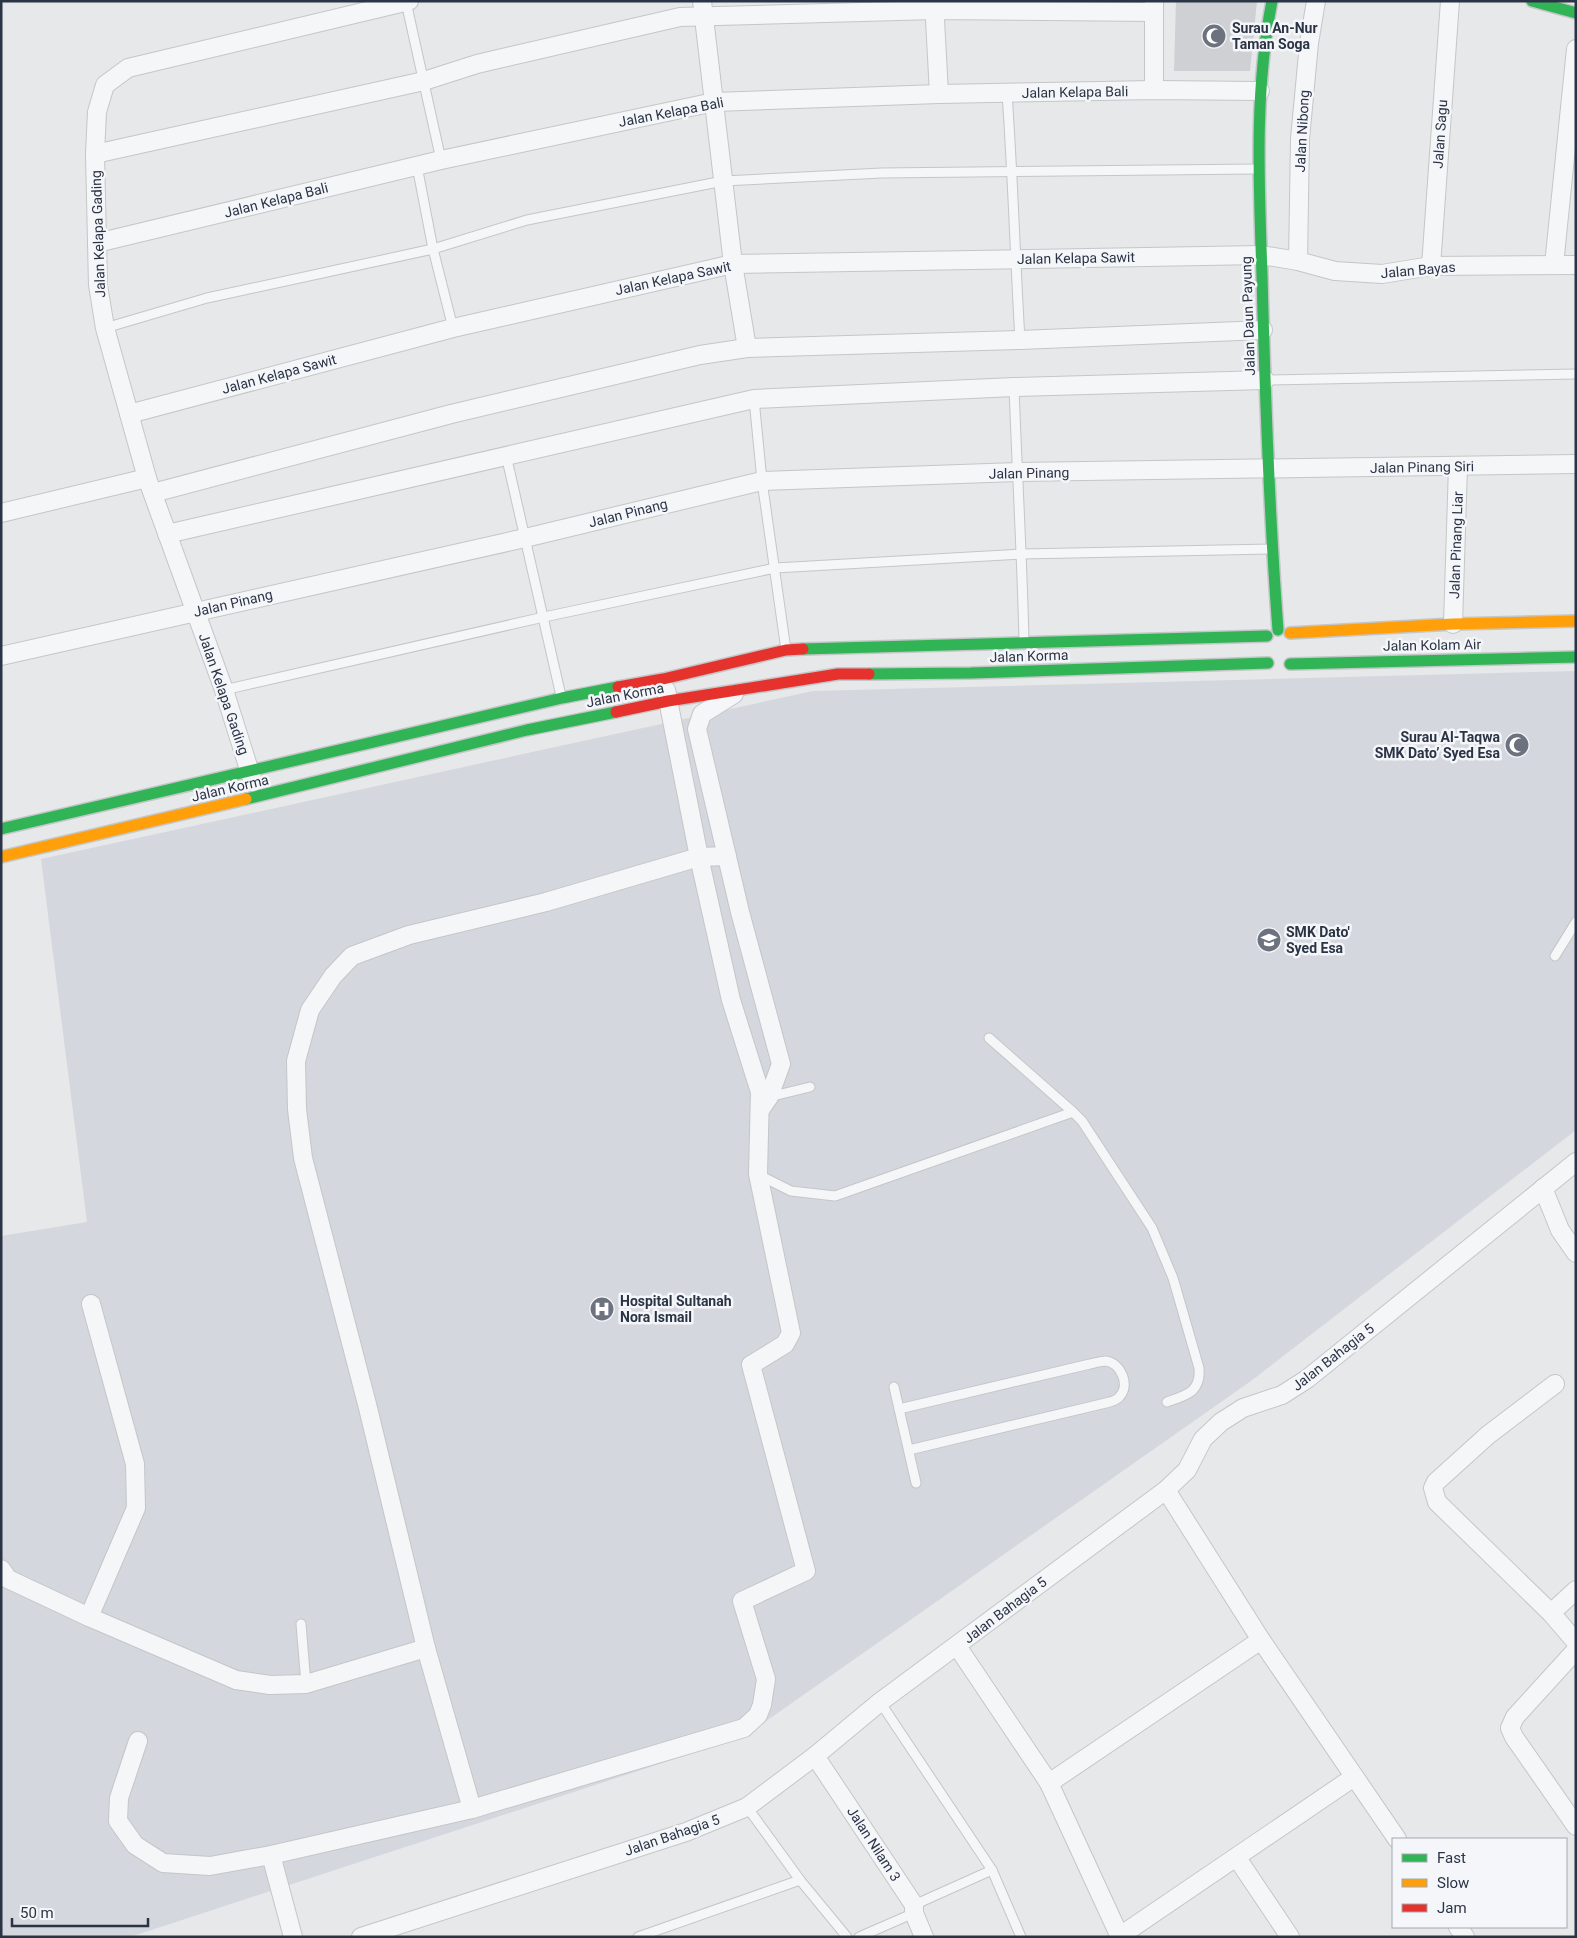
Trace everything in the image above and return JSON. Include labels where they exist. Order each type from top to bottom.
[{"type":"street","name":"Jalan Daun Payung","points":[[1272,1],[1268,17],[1260,91],[1260,169],[1267,470],[1278,630]]},
{"type":"street","name":"Jalan Nibong","points":[[1298,261],[1300,139],[1309,43],[1316,1]]},
{"type":"street","name":"Jalan Sagu","points":[[1431,266],[1450,1]]},
{"type":"street","points":[[1532,1],[1576,13]]},
{"type":"street","name":"Jalan Kelapa Gading","points":[[257,797],[224,690],[150,485],[105,328],[98,285],[95,154],[97,112],[105,85],[128,68],[408,2]]},
{"type":"street","points":[[934,6],[939,94]]},
{"type":"street","points":[[95,154],[424,81],[477,64],[680,17],[703,8],[1154,7],[1154,90]]},
{"type":"street","points":[[703,8],[733,264],[746,348]]},
{"type":"street","points":[[1554,265],[1576,48]]},
{"type":"street","name":"Jalan Kelapa Bali","points":[[97,243],[441,160],[714,102],[939,94],[1154,90],[1260,91]]},
{"type":"street","name":"Jalan Bayas","points":[[1261,255],[1298,261],[1334,271],[1382,274],[1431,266],[1576,265]]},
{"type":"street","name":"Jalan Kelapa Sawit","points":[[129,414],[453,328],[733,264],[1261,255]]},
{"type":"street","points":[[1,513],[150,485],[700,355],[746,348],[1020,340],[1263,330]]},
{"type":"street","points":[[167,534],[754,399],[1014,386],[1265,380]]},
{"type":"street","name":"Jalan Pinang Siri","points":[[1267,470],[1576,464]]},
{"type":"street","name":"Jalan Pinang Liar","points":[[1454,624],[1458,466]]},
{"type":"street","name":"Jalan Pinang","points":[[1,656],[525,538],[762,481],[1017,472],[1267,470]]},
{"type":"street","name":"Jalan Kolam Air","points":[[1290,633],[1454,624],[1576,621]]},
{"type":"street","points":[[1278,630],[1290,633],[1295,654],[1278,667],[1264,654],[1267,636],[1278,630]]},
{"type":"street","name":"Jalan Korma","points":[[1,829],[562,698],[663,678],[786,650],[1267,636]]},
{"type":"street","name":"Jalan Korma","points":[[1,857],[257,797],[527,730],[668,701],[838,674],[971,673],[1264,654]]},
{"type":"street","name":"Jalan Kolam Air","points":[[1295,654],[1576,656]]},
{"type":"street","points":[[663,678],[698,857],[731,1000],[764,1095]]},
{"type":"street","points":[[138,1740],[119,1798],[118,1821],[135,1845],[163,1863],[210,1866],[472,1809],[744,1728],[758,1715],[764,1695],[766,1679],[742,1601],[806,1571],[751,1366],[785,1344],[791,1333],[758,1174],[759,1112],[764,1095],[781,1064],[737,899],[697,729],[702,714],[738,691]]},
{"type":"street","points":[[472,1809],[426,1648],[368,1408],[303,1158],[296,1060],[310,1010],[333,976],[352,956],[409,935],[546,902],[698,857],[727,856]]},
{"type":"street","points":[[710,904],[737,899]]},
{"type":"street","name":"Jalan Bahagia 5","points":[[361,1937],[686,1832],[747,1807],[815,1756],[880,1702],[1166,1490],[1187,1470],[1203,1440],[1221,1422],[1243,1408],[1282,1395],[1307,1379],[1576,1162]]},
{"type":"street","points":[[1544,1188],[1560,1230],[1576,1253]]},
{"type":"street","points":[[89,1617],[136,1508],[135,1464],[91,1304]]},
{"type":"street","points":[[1554,1384],[1488,1435],[1436,1482],[1433,1488],[1437,1502],[1551,1613],[1576,1642]]},
{"type":"street","points":[[1166,1490],[1261,1640],[1397,1838]]},
{"type":"street","points":[[1,1569],[8,1579],[89,1617],[236,1680],[270,1686],[306,1684],[426,1648]]},
{"type":"street","points":[[1551,1613],[1576,1590]]},
{"type":"street","points":[[1049,1783],[1261,1640]]},
{"type":"street","points":[[958,1646],[1049,1783],[1120,1936],[1354,1777]]},
{"type":"street","points":[[1576,1650],[1515,1717],[1510,1728],[1514,1737],[1576,1826]]},
{"type":"street","name":"Jalan Nilam 3","points":[[815,1756],[914,1909],[924,1937]]},
{"type":"street","points":[[271,1854],[292,1936]]},
{"type":"street","points":[[1237,1858],[1290,1937]]},
{"type":"lane","points":[[408,2],[441,160]]},
{"type":"lane","points":[[1007,94],[1013,172],[1015,260],[1020,340]]},
{"type":"lane","points":[[417,166],[433,248],[453,328]]},
{"type":"lane","points":[[105,328],[207,298],[433,248],[527,220],[723,181],[882,173],[1260,169]]},
{"type":"lane","points":[[1265,380],[1576,374]]},
{"type":"lane","points":[[1014,386],[1024,643]]},
{"type":"lane","points":[[754,399],[762,481],[786,650]]},
{"type":"lane","points":[[506,455],[562,698]]},
{"type":"lane","points":[[224,690],[544,617],[775,568],[1022,554],[1272,548]]},
{"type":"lane","points":[[1555,956],[1576,922]]},
{"type":"lane","points":[[989,1038],[1082,1121],[1152,1228],[1173,1278],[1199,1368],[1200,1379],[1193,1390],[1167,1402]]},
{"type":"lane","points":[[764,1095],[810,1086]]},
{"type":"lane","points":[[758,1174],[792,1191],[835,1196],[1073,1112]]},
{"type":"lane","points":[[899,1409],[1106,1361],[1117,1365],[1122,1375],[1124,1388],[1120,1397],[1110,1402],[908,1450]]},
{"type":"lane","points":[[894,1387],[916,1483]]},
{"type":"lane","points":[[301,1624],[306,1684]]},
{"type":"lane","points":[[880,1702],[992,1870],[1020,1937]]},
{"type":"lane","points":[[747,1807],[800,1880],[847,1937]]},
{"type":"lane","points":[[859,1937],[992,1870]]},
{"type":"lane","points":[[638,1937],[800,1880]]},
{"type":"shaded area","name":"Hospital Sultanah Nora Ismail","points":[[1576,671],[1576,1130],[1251,1381],[745,1736],[130,1937],[1,1937],[1,1236],[87,1222],[41,859],[813,691]]},
{"type":"building","name":"Surau An-Nur Taman Soga","points":[[1176,1],[1257,1],[1250,71],[1174,71]]},
{"type":"traffic: fast","points":[[1272,1],[1262,69],[1259,173],[1264,364],[1278,630]]},
{"type":"traffic: fast","points":[[1532,1],[1576,13]]},
{"type":"traffic: fast","points":[[803,649],[1267,636]]},
{"type":"traffic: fast","points":[[1290,664],[1576,657]]},
{"type":"traffic: fast","points":[[869,674],[971,673],[1268,663]]},
{"type":"traffic: fast","points":[[1,829],[562,698],[618,687]]},
{"type":"traffic: fast","points":[[246,799],[527,730],[616,712]]},
{"type":"traffic: slow","points":[[1290,633],[1453,624],[1576,621]]},
{"type":"traffic: slow","points":[[1,857],[246,799]]},
{"type":"traffic: jam","points":[[618,687],[663,679],[786,650],[803,649]]},
{"type":"traffic: jam","points":[[616,712],[668,701],[838,674],[869,674]]},
{"type":"place","name":"Surau An-Nur Taman Soga","points":[[1214,36]]},
{"type":"place","name":"Surau Al-Taqwa SMK Dato’ Syed Esa","points":[[1517,745]]},
{"type":"place","name":"SMK Dato' Syed Esa","points":[[1269,940]]},
{"type":"place","name":"Hospital Sultanah Nora Ismail","points":[[602,1309]]}]
